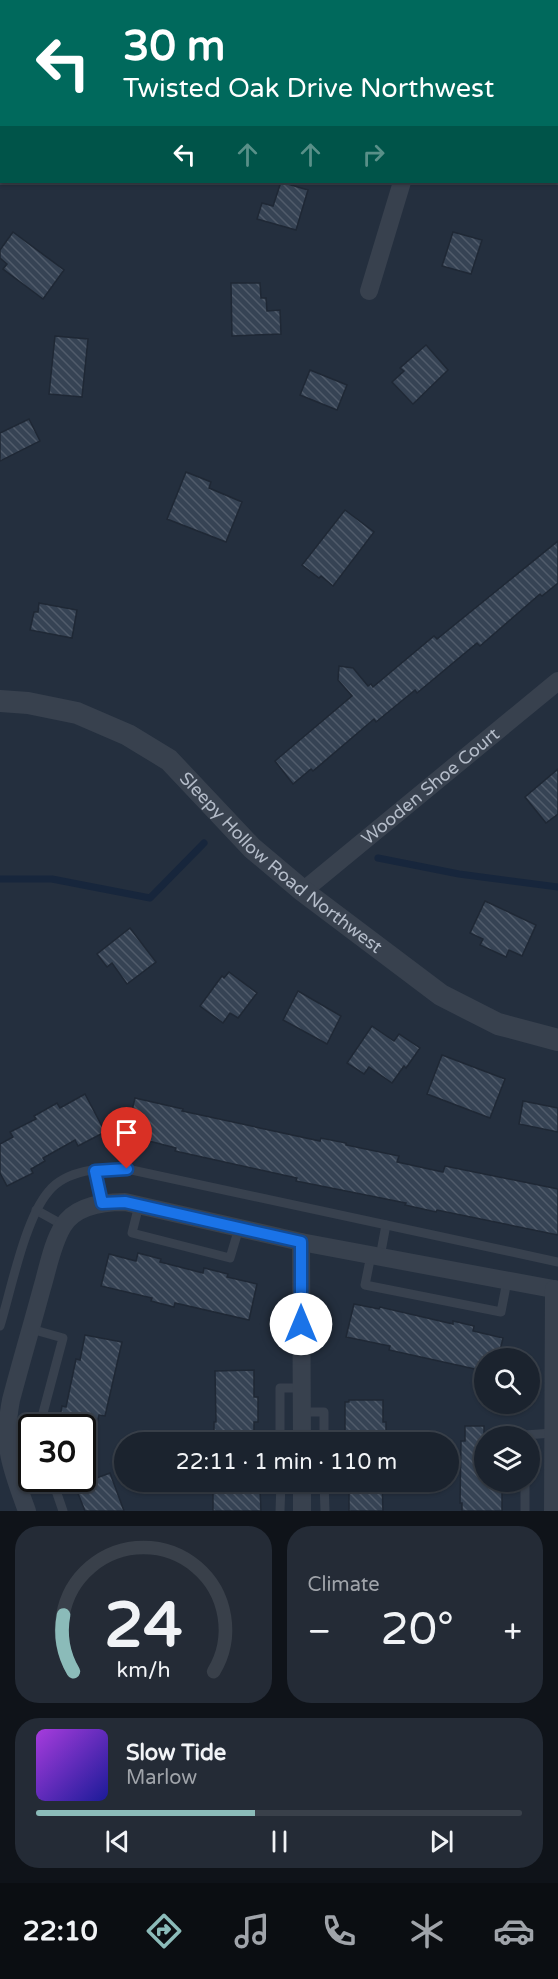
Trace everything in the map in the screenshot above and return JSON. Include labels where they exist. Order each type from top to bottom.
[{"type":"street","points":[[369,291],[402,183]]},
{"type":"street","name":"Wooden Shoe Court","points":[[303,891],[558,681]]},
{"type":"street","name":"Sleepy Hollow Road Northwest","points":[[0,701],[28,703],[77,713],[128,735],[170,760],[252,848],[303,891],[441,995],[498,1024],[558,1040]]},
{"type":"street","points":[[27,1511],[12,1467],[3,1423],[51,1255],[63,1225],[78,1214],[102,1203],[125,1202],[301,1242],[556,1289],[554,1511]]},
{"type":"street","points":[[301,1242],[302,1432]]},
{"type":"street","points":[[302,1492],[302,1511]]},
{"type":"lane","points":[[0,1326],[36,1210],[49,1190],[58,1183],[68,1177],[95,1171],[127,1169],[558,1262]]},
{"type":"lane","points":[[95,1171],[102,1203]]},
{"type":"lane","points":[[139,1205],[132,1233],[230,1258],[239,1228]]},
{"type":"lane","points":[[36,1210],[63,1225]]},
{"type":"lane","points":[[386,1225],[365,1285],[501,1312],[507,1281]]},
{"type":"lane","points":[[31,1329],[63,1338],[43,1414]]},
{"type":"lane","points":[[280,1432],[280,1388],[302,1388]]},
{"type":"lane","points":[[302,1412],[324,1412],[324,1432]]},
{"type":"lane","points":[[3,1423],[18,1427]]},
{"type":"lane","points":[[540,1429],[555,1423]]},
{"type":"lane","points":[[12,1467],[18,1465]]},
{"type":"lane","points":[[56,1492],[63,1511]]},
{"type":"lane","points":[[280,1492],[280,1511]]},
{"type":"lane","points":[[324,1492],[324,1511]]},
{"type":"lane","points":[[525,1492],[525,1511]]},
{"type":"building","points":[[281,183],[308,190],[296,230],[257,219],[262,203],[273,206]]},
{"type":"building","points":[[13,232],[64,270],[43,299],[3,269],[7,264],[0,258],[0,250]]},
{"type":"building","points":[[453,232],[482,240],[471,274],[442,266]]},
{"type":"building","points":[[231,283],[260,283],[261,298],[266,298],[267,311],[280,310],[281,334],[232,336]]},
{"type":"building","points":[[55,336],[88,339],[82,397],[49,394]]},
{"type":"building","points":[[426,345],[448,370],[413,404],[392,382],[404,371],[400,368]]},
{"type":"building","points":[[310,370],[347,385],[337,410],[300,395]]},
{"type":"building","points":[[29,419],[40,441],[0,461],[0,433]]},
{"type":"building","points":[[186,472],[211,482],[209,488],[242,502],[226,542],[167,519]]},
{"type":"building","points":[[345,510],[374,532],[333,586],[302,565]]},
{"type":"building","points":[[558,541],[558,583],[542,596],[540,594],[480,646],[477,643],[417,693],[415,690],[376,722],[374,719],[313,771],[311,769],[293,784],[275,761],[352,696],[338,680],[339,666],[353,668],[368,686],[371,684],[373,687],[434,636],[437,639]]},
{"type":"building","points":[[39,603],[77,610],[72,638],[30,630],[34,612],[38,612]]},
{"type":"building","points":[[558,769],[558,814],[546,823],[525,797]]},
{"type":"building","points":[[485,901],[536,925],[522,956],[509,950],[506,957],[480,945],[483,939],[470,933]]},
{"type":"building","points":[[130,928],[156,962],[127,984],[112,963],[107,967],[97,954]]},
{"type":"building","points":[[229,972],[257,993],[238,1018],[230,1013],[223,1023],[200,1006],[222,976],[224,978]]},
{"type":"building","points":[[298,991],[341,1016],[327,1044],[283,1020]]},
{"type":"building","points":[[372,1026],[394,1041],[399,1034],[420,1048],[392,1083],[369,1067],[364,1074],[347,1063]]},
{"type":"building","points":[[442,1055],[505,1079],[490,1118],[427,1094]]},
{"type":"building","points":[[85,1094],[105,1132],[78,1146],[75,1140],[43,1158],[45,1161],[31,1169],[33,1173],[7,1186],[0,1173],[0,1144],[13,1137],[10,1132],[36,1119],[34,1116],[57,1103],[60,1108]]},
{"type":"building","points":[[135,1098],[183,1109],[182,1111],[320,1141],[321,1138],[346,1143],[346,1145],[399,1156],[397,1162],[443,1172],[445,1166],[558,1189],[558,1235],[437,1210],[436,1212],[405,1205],[406,1203],[296,1181],[297,1178],[175,1151],[176,1148],[126,1135]]},
{"type":"building","points":[[523,1101],[558,1108],[558,1132],[519,1124]]},
{"type":"building","points":[[138,1253],[161,1259],[160,1262],[203,1273],[204,1268],[228,1274],[227,1277],[257,1284],[249,1320],[175,1303],[174,1307],[151,1301],[152,1298],[101,1286],[109,1254],[136,1261]]},
{"type":"building","points":[[354,1304],[379,1309],[380,1307],[453,1324],[453,1321],[474,1326],[473,1331],[503,1338],[501,1348],[474,1348],[474,1369],[389,1350],[390,1346],[346,1337]]},
{"type":"building","points":[[85,1335],[122,1342],[105,1416],[99,1415],[96,1428],[96,1414],[61,1414],[62,1406],[66,1407],[76,1359],[80,1360]]},
{"type":"building","points":[[254,1370],[254,1397],[258,1397],[258,1422],[254,1422],[254,1432],[214,1432],[214,1422],[216,1422],[215,1371]]},
{"type":"building","points":[[349,1400],[383,1400],[383,1422],[386,1422],[386,1432],[345,1432],[345,1402]]},
{"type":"building","points":[[465,1426],[474,1426],[474,1492],[502,1492],[502,1511],[462,1511],[462,1503],[460,1503],[461,1441],[465,1441]]},
{"type":"building","points":[[110,1473],[114,1492],[117,1492],[124,1511],[85,1511],[77,1492],[96,1492],[96,1478]]},
{"type":"building","points":[[213,1492],[260,1492],[261,1511],[213,1511]]},
{"type":"building","points":[[349,1492],[382,1492],[383,1511],[349,1511]]},
{"type":"waterway","points":[[0,879],[52,879],[150,898],[204,843]]},
{"type":"waterway","points":[[378,858],[459,874],[558,887]]},
{"type":"route","points":[[127,1169],[95,1171],[102,1203],[125,1202],[301,1242],[301,1324]]}]
